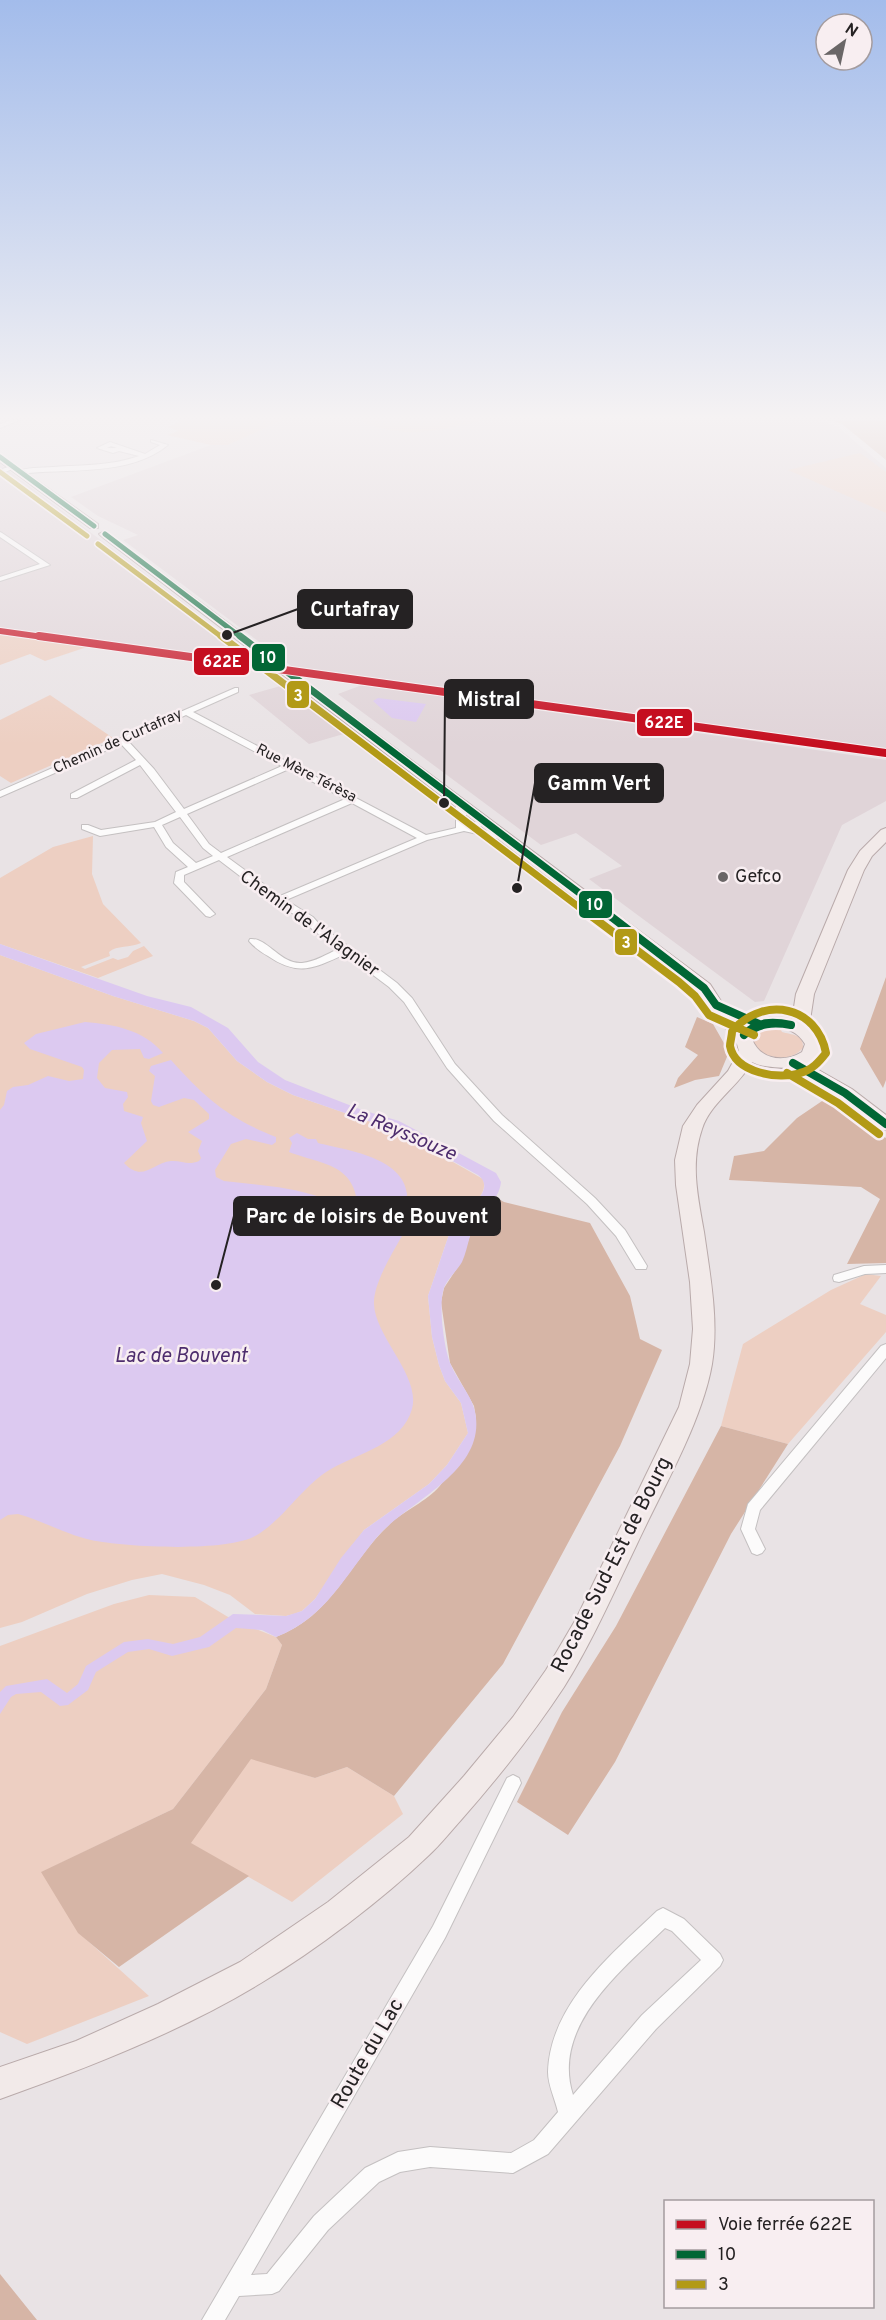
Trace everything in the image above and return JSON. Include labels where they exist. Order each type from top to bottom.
[{"type":"main road","points":[[97,528],[696,981],[755,1057],[774,1063],[793,1063],[810,1055],[814,1044],[812,1038],[800,1028],[768,1023],[716,1005]]},
{"type":"main road","points":[[800,1028],[805,994],[856,870],[865,854],[886,833]]},
{"type":"main road","points":[[746,1044],[752,1027],[785,1017],[805,994]]},
{"type":"main road","name":"Rocade Sud-Est de Bourg","points":[[0,2083],[90,2051],[169,2015],[251,1972],[338,1912],[419,1846],[474,1785],[522,1725],[560,1669],[585,1626],[690,1407],[701,1364],[704,1329],[700,1275],[686,1185],[685,1160],[693,1126],[704,1109],[736,1074],[746,1044]]},
{"type":"main road","points":[[810,1055],[845,1093]]},
{"type":"main road","points":[[720,1092],[774,1063]]},
{"type":"main road","points":[[793,1063],[845,1093],[886,1124]]},
{"type":"street","points":[[0,534],[46,565],[0,579]]},
{"type":"street","name":"Chemin de Curtafray","points":[[0,794],[236,690]]},
{"type":"street","name":"Rue Mère Térèsa","points":[[186,711],[424,838]]},
{"type":"street","name":"Chemin de l'Alagnier","points":[[122,740],[142,760],[207,846],[219,857],[278,900],[309,919],[393,985],[408,1000],[451,1066],[498,1118],[591,1201],[621,1233],[641,1266]]},
{"type":"street","points":[[74,796],[142,760]]},
{"type":"street","points":[[85,827],[100,833],[157,824],[289,766]]},
{"type":"street","points":[[210,914],[179,883],[179,874],[354,799]]},
{"type":"street","points":[[460,828],[461,804]]},
{"type":"street","points":[[278,900],[424,838],[486,822]]},
{"type":"street","points":[[157,824],[169,845],[194,867]]},
{"type":"street","points":[[460,828],[506,837]]},
{"type":"street","points":[[255,941],[285,965],[296,968],[310,967],[346,950]]},
{"type":"street","points":[[285,976],[296,968]]},
{"type":"street","points":[[839,1278],[864,1270],[886,1269]]},
{"type":"street","points":[[757,1550],[748,1529],[753,1508],[886,1349]]},
{"type":"street","name":"Route du Lac","points":[[213,2320],[439,1932],[513,1783]]},
{"type":"street","points":[[233,2286],[272,2284],[321,2223],[372,2175],[398,2162],[430,2157],[513,2163],[541,2147],[569,2116],[649,2022],[714,1960],[678,1924],[663,1917],[585,1998],[564,2040],[558,2072],[569,2116]]},
{"type":"shaded area","points":[[0,528],[85,528],[263,664],[0,628]]},
{"type":"shaded area","points":[[124,528],[886,528],[886,748],[294,668],[123,540],[138,535]]},
{"type":"shaded area","points":[[0,635],[87,647],[45,661],[30,654],[0,665]]},
{"type":"shaded area","points":[[284,685],[347,733],[309,744],[249,695]]},
{"type":"shaded area","points":[[362,685],[886,760],[886,801],[842,825],[764,1001],[755,1002],[589,879],[622,866],[576,833],[541,845],[338,694]]},
{"type":"shaded area","points":[[50,695],[113,738],[11,783],[0,776],[0,720]]},
{"type":"shaded area","points":[[93,836],[92,874],[103,904],[141,943],[116,948],[109,952],[110,956],[81,967],[85,969],[113,958],[118,960],[128,957],[133,951],[144,946],[153,956],[98,978],[0,944],[0,878],[53,847]]},
{"type":"shaded area","name":"Lac de Bouvent","points":[[0,955],[113,996],[194,1021],[208,1028],[237,1061],[267,1082],[293,1095],[400,1132],[483,1179],[483,1191],[480,1196],[471,1206],[455,1217],[428,1296],[432,1337],[439,1365],[445,1381],[461,1403],[468,1433],[447,1465],[429,1484],[364,1530],[315,1599],[302,1611],[286,1616],[255,1614],[230,1595],[204,1585],[162,1574],[132,1580],[87,1594],[22,1622],[0,1628]]},
{"type":"shaded area","points":[[886,977],[886,1080],[883,1088],[860,1049]]},
{"type":"shaded area","points":[[697,1017],[713,1024],[729,1052],[719,1076],[695,1080],[674,1088],[678,1078],[698,1055],[685,1047]]},
{"type":"shaded area","points":[[780,1028],[782,1032],[802,1040],[803,1048],[787,1057],[774,1057],[756,1049],[751,1040],[756,1033]]},
{"type":"shaded area","points":[[828,1097],[886,1138],[886,1263],[847,1264],[880,1199],[861,1187],[729,1180],[734,1156],[764,1151],[797,1118]]},
{"type":"shaded area","points":[[497,1198],[504,1202],[590,1223],[630,1296],[640,1339],[662,1350],[620,1446],[503,1664],[394,1796],[347,1767],[315,1778],[251,1759],[191,1843],[249,1876],[119,1967],[78,1933],[41,1872],[173,1809],[266,1689],[282,1645],[276,1637],[313,1615],[340,1586],[377,1537],[392,1522],[432,1494],[442,1483],[476,1418],[474,1406],[450,1363],[441,1302],[444,1288],[461,1262],[479,1215]]},
{"type":"shaded area","points":[[866,1274],[881,1276],[860,1304],[886,1315],[886,1332],[788,1444],[721,1426],[743,1344],[831,1290]]},
{"type":"shaded area","points":[[721,1426],[788,1444],[731,1534],[615,1762],[568,1835],[517,1802],[562,1712],[616,1626]]},
{"type":"shaded area","points":[[149,1595],[195,1597],[233,1620],[276,1637],[282,1645],[266,1689],[173,1809],[42,1872],[79,1933],[149,1996],[27,2044],[0,2032],[0,1646],[114,1604]]},
{"type":"shaded area","points":[[251,1758],[315,1778],[347,1767],[394,1796],[403,1814],[292,1902],[190,1843]]},
{"type":"shaded area","points":[[0,2274],[37,2320],[0,2320]]},
{"type":"water","points":[[378,698],[426,704],[416,722],[392,718],[373,701]]},
{"type":"water","points":[[0,944],[147,996],[191,1007],[228,1028],[258,1062],[285,1080],[362,1110],[399,1121],[496,1173],[501,1182],[496,1197],[476,1220],[462,1262],[445,1285],[442,1295],[443,1327],[448,1358],[473,1404],[476,1418],[475,1437],[456,1471],[391,1523],[322,1607],[293,1629],[276,1637],[262,1630],[236,1628],[209,1647],[172,1656],[149,1649],[128,1652],[96,1672],[88,1690],[68,1705],[60,1706],[41,1692],[16,1694],[11,1697],[0,1714],[0,1692],[6,1686],[47,1679],[67,1693],[78,1684],[86,1666],[124,1642],[148,1639],[173,1644],[200,1637],[233,1614],[286,1616],[302,1611],[315,1599],[341,1558],[364,1530],[429,1484],[447,1465],[468,1433],[461,1403],[445,1381],[439,1365],[432,1337],[428,1296],[455,1217],[478,1199],[484,1186],[478,1175],[400,1132],[293,1095],[267,1082],[237,1061],[208,1028],[194,1021],[113,996],[0,955]]},
{"type":"water","name":"Lac de Bouvent","points":[[85,1022],[106,1024],[127,1030],[147,1039],[163,1053],[149,1059],[144,1058],[140,1049],[112,1050],[99,1063],[97,1078],[105,1088],[127,1092],[128,1097],[123,1104],[124,1111],[143,1117],[141,1123],[147,1141],[124,1163],[131,1169],[142,1172],[164,1162],[191,1163],[201,1158],[198,1151],[202,1141],[188,1132],[209,1119],[209,1114],[194,1100],[184,1098],[159,1107],[153,1105],[151,1101],[155,1076],[149,1071],[151,1066],[171,1060],[218,1106],[244,1122],[276,1137],[276,1142],[272,1145],[246,1139],[231,1144],[215,1170],[216,1177],[224,1181],[296,1190],[320,1197],[343,1209],[358,1210],[356,1195],[344,1174],[336,1168],[289,1152],[292,1143],[289,1138],[297,1133],[308,1139],[316,1139],[318,1143],[357,1152],[384,1163],[403,1181],[407,1194],[406,1224],[380,1278],[374,1304],[376,1317],[410,1383],[413,1396],[412,1409],[407,1421],[389,1439],[321,1476],[267,1528],[243,1541],[176,1547],[127,1545],[91,1540],[18,1514],[8,1515],[0,1520],[0,1110],[4,1105],[7,1091],[13,1087],[28,1085],[48,1076],[69,1081],[83,1079],[82,1067],[30,1049],[24,1043],[36,1034]]},
{"type":"rail line","name":"622E","points":[[0,631],[886,753]]},
{"type":"transit line","name":"3","points":[[76,528],[87,536]]},
{"type":"transit line","name":"10","points":[[105,534],[686,973],[704,988],[716,1005],[759,1024]]},
{"type":"transit line","name":"3","points":[[98,544],[679,982],[695,996],[709,1015],[754,1035]]},
{"type":"transit line","name":"3","points":[[732,1032],[730,1047],[737,1059],[749,1068],[766,1074],[783,1076],[801,1073],[816,1066],[826,1053],[823,1038],[815,1026],[789,1011],[758,1012],[744,1018],[734,1029]]},
{"type":"transit line","name":"10","points":[[744,1035],[754,1026],[765,1022],[791,1025]]},
{"type":"transit line","name":"10","points":[[744,1035],[755,1027],[766,1024],[791,1025]]},
{"type":"transit line","name":"10","points":[[793,1063],[845,1093],[886,1124]]},
{"type":"transit line","name":"3","points":[[787,1073],[838,1103],[879,1134]]},
{"type":"place","name":"Curtafray","points":[[227,635]]},
{"type":"place","name":"Mistral","points":[[444,803]]},
{"type":"place","name":"Gefco","points":[[723,877]]},
{"type":"place","name":"Gamm Vert","points":[[517,888]]},
{"type":"place","name":"Parc de loisirs de Bouvent","points":[[216,1285]]},
{"type":"water label","name":"La Reyssouze","points":[[401,1133]]}]
